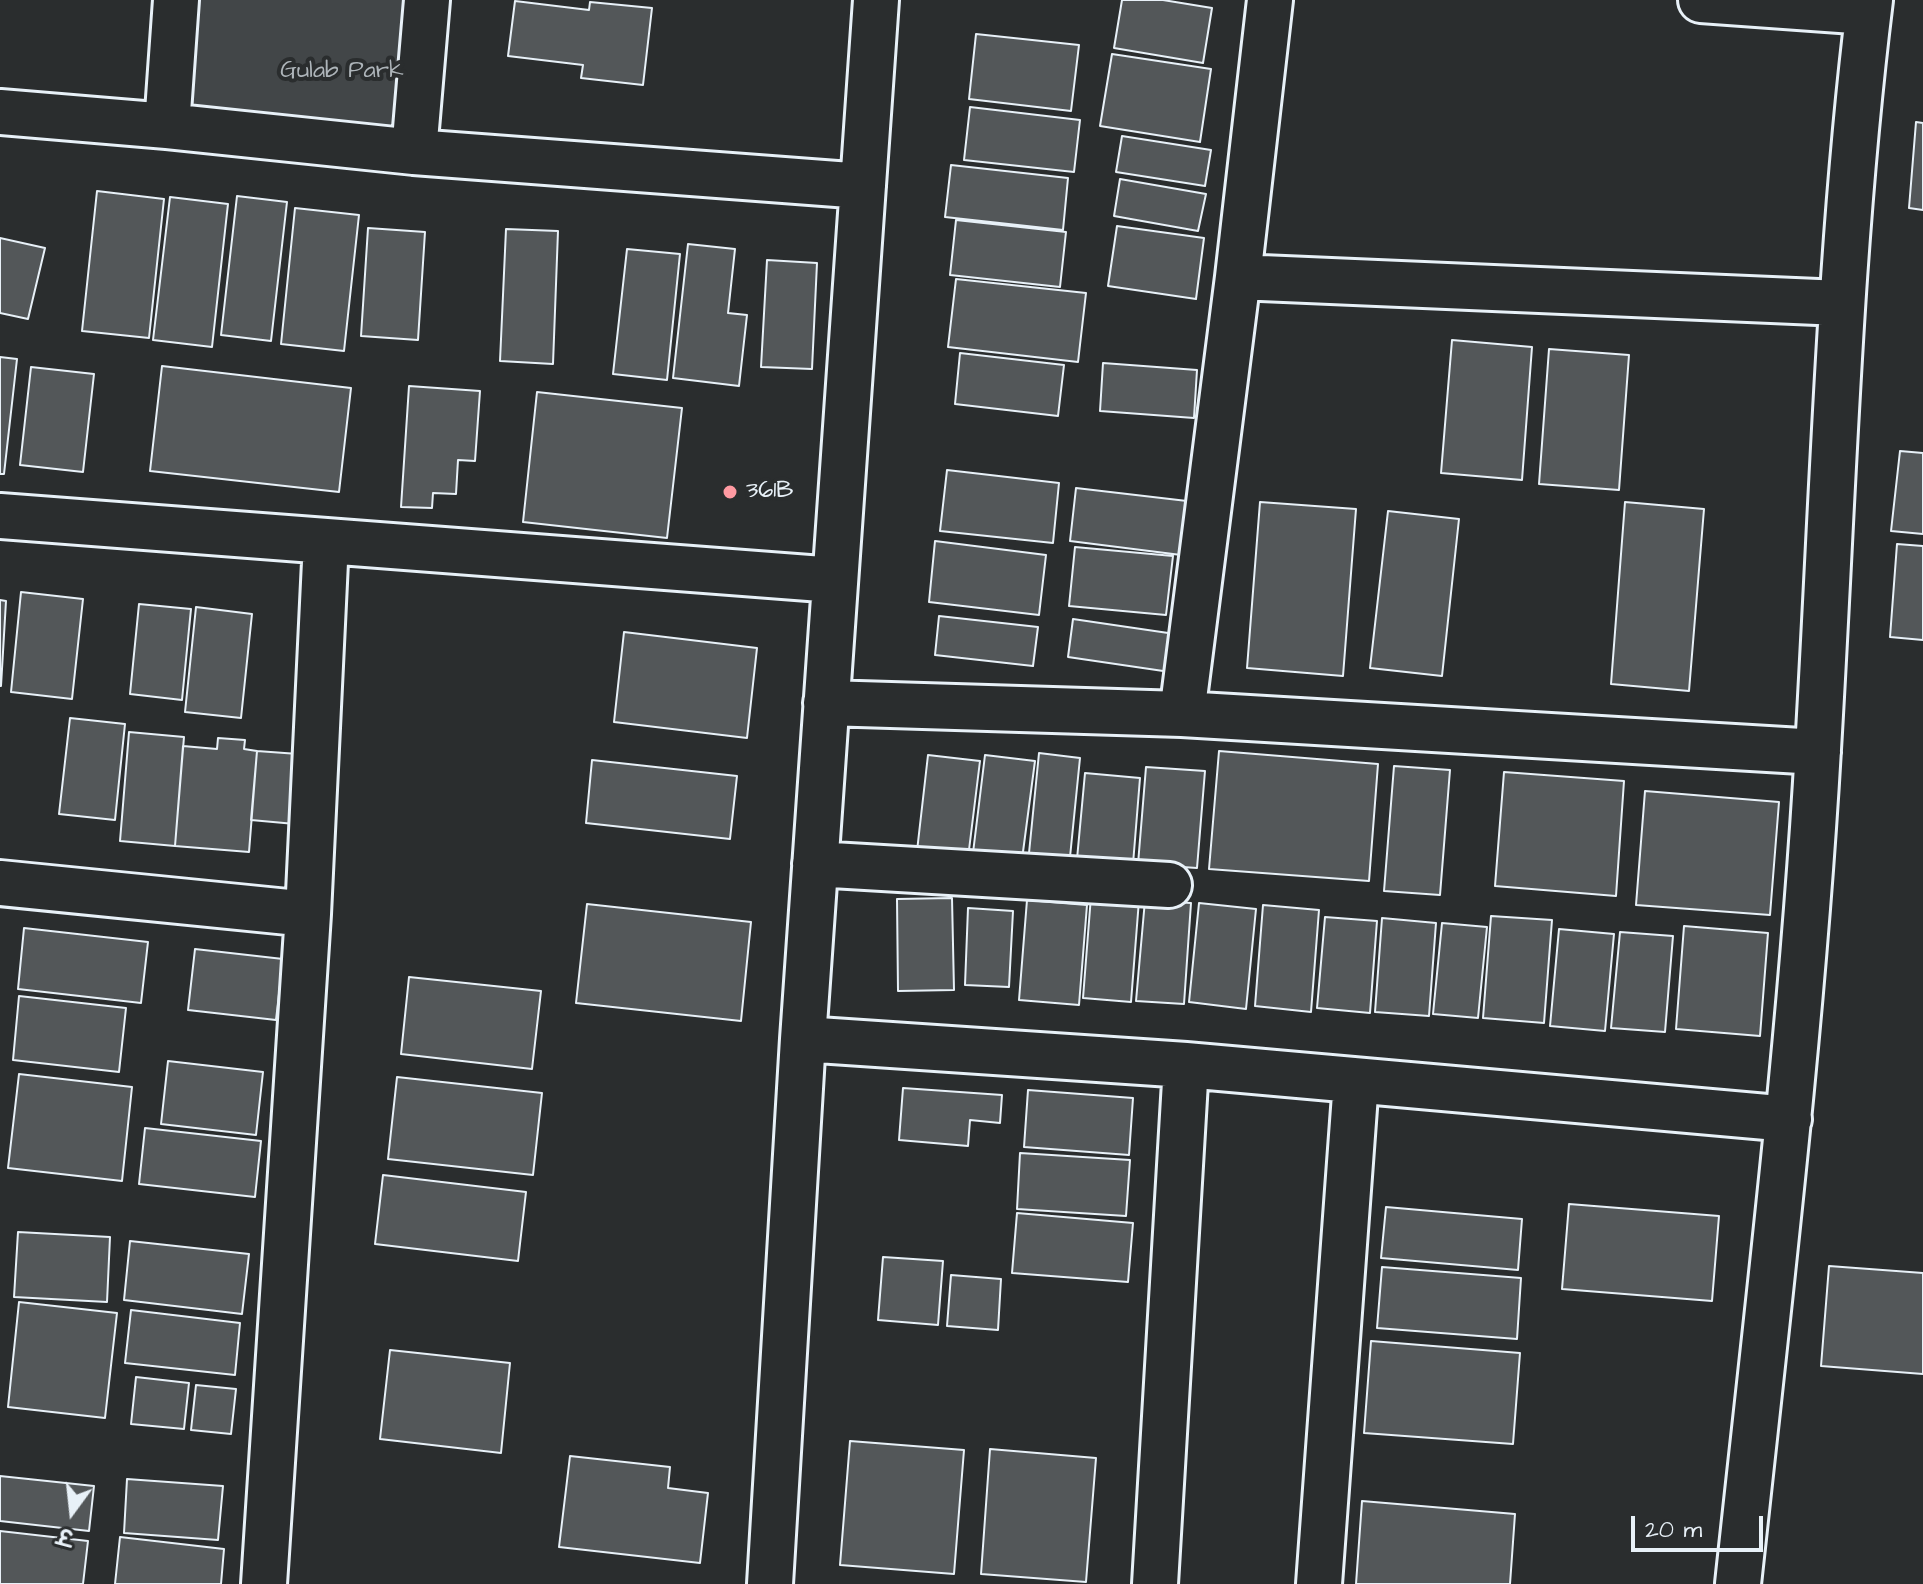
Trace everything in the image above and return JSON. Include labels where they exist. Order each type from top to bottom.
[{"type":"street","points":[[167,126],[176,0]]},
{"type":"street","points":[[414,152],[427,0]]},
{"type":"street","points":[[770,1584],[803,1039],[876,0]]},
{"type":"street","points":[[1182,714],[1270,0]]},
{"type":"street","points":[[1701,0],[1869,6],[1841,303],[1818,752],[1789,1119],[1738,1584]]},
{"type":"street","points":[[0,112],[414,152],[863,186]]},
{"type":"street","points":[[1238,277],[1841,303]]},
{"type":"street","points":[[0,516],[835,580]]},
{"type":"street","points":[[264,1584],[308,914],[326,541]]},
{"type":"street","points":[[826,703],[1182,714],[1818,752]]},
{"type":"street","points":[[815,864],[1169,885]]},
{"type":"street","points":[[0,883],[308,914]]},
{"type":"street","points":[[803,1039],[1186,1065],[1789,1119]]},
{"type":"street","points":[[1155,1584],[1186,1065]]},
{"type":"street","points":[[1319,1584],[1356,1081]]},
{"type":"green space","name":"Gulab Park","points":[[176,0],[427,0],[414,152],[167,126]]},
{"type":"building","points":[[1122,0],[1163,0],[1212,8],[1203,63],[1114,48]]},
{"type":"building","points":[[515,1],[589,10],[590,2],[652,8],[643,85],[581,78],[583,65],[508,56]]},
{"type":"building","points":[[976,34],[1079,45],[1071,111],[969,99]]},
{"type":"building","points":[[1112,54],[1211,69],[1200,142],[1100,126]]},
{"type":"building","points":[[970,107],[1080,120],[1074,172],[964,160]]},
{"type":"building","points":[[1916,122],[1923,123],[1923,210],[1909,208]]},
{"type":"building","points":[[1122,136],[1211,150],[1205,186],[1116,172]]},
{"type":"building","points":[[951,165],[1068,178],[1063,230],[945,217]]},
{"type":"building","points":[[1120,179],[1206,194],[1198,231],[1114,216]]},
{"type":"building","points":[[97,191],[164,199],[149,338],[82,331]]},
{"type":"building","points":[[237,196],[287,202],[271,341],[221,335]]},
{"type":"building","points":[[170,197],[228,204],[212,347],[153,340]]},
{"type":"building","points":[[295,208],[359,215],[344,351],[281,344]]},
{"type":"building","points":[[956,220],[1066,232],[1060,287],[950,275]]},
{"type":"building","points":[[1117,226],[1204,238],[1196,299],[1108,286]]},
{"type":"building","points":[[368,228],[425,232],[418,340],[361,336]]},
{"type":"building","points":[[506,229],[558,231],[553,364],[500,361]]},
{"type":"building","points":[[0,238],[45,248],[28,319],[0,313]]},
{"type":"building","points":[[688,244],[735,249],[728,313],[747,315],[739,386],[673,378]]},
{"type":"building","points":[[627,249],[680,254],[667,380],[613,374]]},
{"type":"building","points":[[767,260],[817,263],[812,369],[761,367]]},
{"type":"building","points":[[956,279],[1086,293],[1078,362],[948,347]]},
{"type":"building","points":[[1452,340],[1532,347],[1522,480],[1441,473]]},
{"type":"building","points":[[1549,349],[1629,355],[1619,490],[1539,484]]},
{"type":"building","points":[[960,353],[1064,365],[1058,416],[955,404]]},
{"type":"building","points":[[0,357],[17,359],[4,474],[0,474]]},
{"type":"building","points":[[1103,363],[1197,370],[1194,418],[1100,411]]},
{"type":"building","points":[[162,366],[351,388],[339,492],[150,471]]},
{"type":"building","points":[[31,367],[94,374],[83,472],[20,465]]},
{"type":"building","points":[[409,386],[480,391],[475,461],[458,460],[456,494],[433,493],[432,508],[401,507]]},
{"type":"building","points":[[537,392],[682,408],[667,538],[523,522]]},
{"type":"building","points":[[1900,451],[1923,453],[1923,534],[1891,531]]},
{"type":"building","points":[[947,470],[1059,483],[1053,543],[940,531]]},
{"type":"building","points":[[1076,488],[1187,501],[1181,555],[1070,541]]},
{"type":"building","points":[[1260,502],[1356,509],[1343,676],[1247,668]]},
{"type":"building","points":[[1625,502],[1704,509],[1689,691],[1611,684]]},
{"type":"building","points":[[1388,511],[1459,519],[1442,676],[1370,668]]},
{"type":"building","points":[[935,541],[1046,555],[1039,615],[929,602]]},
{"type":"building","points":[[1897,544],[1923,546],[1923,640],[1890,637]]},
{"type":"building","points":[[1075,547],[1173,556],[1166,615],[1069,606]]},
{"type":"building","points":[[21,592],[83,599],[72,699],[11,692]]},
{"type":"building","points":[[0,600],[6,601],[1,686],[0,686]]},
{"type":"building","points":[[139,604],[191,609],[182,700],[130,694]]},
{"type":"building","points":[[196,607],[252,614],[241,718],[185,712]]},
{"type":"building","points":[[939,616],[1038,627],[1033,666],[935,655]]},
{"type":"building","points":[[1073,619],[1175,634],[1170,672],[1068,657]]},
{"type":"building","points":[[624,632],[757,648],[747,738],[614,722]]},
{"type":"building","points":[[70,718],[125,724],[115,820],[59,814]]},
{"type":"building","points":[[129,732],[184,737],[175,846],[120,841]]},
{"type":"building","points":[[218,738],[245,740],[244,749],[257,751],[249,852],[175,846],[183,746],[217,749]]},
{"type":"building","points":[[257,751],[312,755],[306,825],[251,820]]},
{"type":"building","points":[[1219,751],[1378,764],[1369,881],[1209,869]]},
{"type":"building","points":[[1039,753],[1080,758],[1070,857],[1029,853]]},
{"type":"building","points":[[928,755],[980,761],[968,858],[917,851]]},
{"type":"building","points":[[985,755],[1035,761],[1021,867],[972,861]]},
{"type":"building","points":[[592,760],[737,776],[730,839],[586,823]]},
{"type":"building","points":[[1394,766],[1450,770],[1440,895],[1384,891]]},
{"type":"building","points":[[1146,767],[1205,771],[1197,868],[1138,864]]},
{"type":"building","points":[[1504,772],[1624,781],[1616,896],[1495,886]]},
{"type":"building","points":[[1085,773],[1140,778],[1133,864],[1077,859]]},
{"type":"building","points":[[1645,791],[1779,802],[1770,915],[1636,905]]},
{"type":"building","points":[[1091,896],[1139,900],[1131,1002],[1083,998]]},
{"type":"building","points":[[952,898],[954,990],[898,991],[897,899]]},
{"type":"building","points":[[1027,900],[1087,905],[1079,1005],[1019,1000]]},
{"type":"building","points":[[1145,900],[1191,903],[1184,1004],[1136,1001]]},
{"type":"building","points":[[1199,903],[1256,909],[1246,1009],[1189,1002]]},
{"type":"building","points":[[587,904],[751,922],[741,1021],[576,1003]]},
{"type":"building","points":[[1263,905],[1319,910],[1311,1012],[1255,1006]]},
{"type":"building","points":[[968,908],[1013,911],[1009,987],[965,985]]},
{"type":"building","points":[[1491,916],[1552,920],[1544,1023],[1483,1018]]},
{"type":"building","points":[[1325,917],[1377,921],[1370,1013],[1317,1008]]},
{"type":"building","points":[[1382,918],[1436,923],[1429,1016],[1375,1012]]},
{"type":"building","points":[[1442,923],[1487,927],[1478,1018],[1433,1014]]},
{"type":"building","points":[[1684,926],[1768,933],[1760,1036],[1676,1029]]},
{"type":"building","points":[[24,928],[148,942],[141,1003],[18,989]]},
{"type":"building","points":[[1559,929],[1614,934],[1605,1031],[1550,1026]]},
{"type":"building","points":[[1620,932],[1673,936],[1665,1032],[1611,1028]]},
{"type":"building","points":[[195,949],[283,959],[276,1020],[188,1010]]},
{"type":"building","points":[[409,977],[541,991],[532,1069],[401,1054]]},
{"type":"building","points":[[19,996],[126,1008],[119,1072],[13,1060]]},
{"type":"building","points":[[168,1061],[263,1072],[256,1135],[161,1124]]},
{"type":"building","points":[[19,1074],[132,1087],[122,1181],[8,1168]]},
{"type":"building","points":[[397,1077],[542,1093],[533,1175],[388,1159]]},
{"type":"building","points":[[903,1088],[1002,1095],[1000,1123],[970,1120],[968,1146],[899,1140]]},
{"type":"building","points":[[1028,1090],[1133,1098],[1129,1155],[1024,1147]]},
{"type":"building","points":[[145,1128],[261,1141],[255,1197],[139,1184]]},
{"type":"building","points":[[1020,1153],[1130,1160],[1126,1216],[1017,1209]]},
{"type":"building","points":[[383,1175],[526,1192],[518,1261],[375,1244]]},
{"type":"building","points":[[1569,1204],[1719,1216],[1712,1301],[1562,1289]]},
{"type":"building","points":[[1386,1207],[1522,1219],[1518,1270],[1381,1258]]},
{"type":"building","points":[[1017,1213],[1133,1223],[1128,1282],[1012,1273]]},
{"type":"building","points":[[18,1232],[110,1237],[107,1302],[14,1297]]},
{"type":"building","points":[[130,1241],[249,1254],[242,1314],[124,1300]]},
{"type":"building","points":[[883,1257],[943,1261],[938,1325],[878,1320]]},
{"type":"building","points":[[1829,1266],[1923,1273],[1923,1374],[1821,1366]]},
{"type":"building","points":[[1382,1267],[1521,1278],[1517,1339],[1377,1328]]},
{"type":"building","points":[[951,1275],[1001,1279],[998,1330],[947,1326]]},
{"type":"building","points":[[19,1302],[117,1313],[105,1418],[8,1407]]},
{"type":"building","points":[[131,1310],[240,1323],[235,1375],[125,1363]]},
{"type":"building","points":[[1371,1341],[1520,1353],[1513,1444],[1364,1433]]},
{"type":"building","points":[[390,1350],[510,1363],[501,1453],[380,1439]]},
{"type":"building","points":[[136,1377],[189,1383],[184,1429],[131,1424]]},
{"type":"building","points":[[196,1385],[236,1389],[231,1434],[191,1430]]},
{"type":"building","points":[[850,1441],[964,1450],[954,1574],[840,1565]]},
{"type":"building","points":[[990,1449],[1096,1458],[1086,1582],[981,1574]]},
{"type":"building","points":[[570,1456],[670,1467],[668,1488],[708,1493],[700,1563],[559,1547]]},
{"type":"building","points":[[0,1476],[94,1486],[89,1531],[0,1521]]},
{"type":"building","points":[[127,1479],[223,1486],[218,1540],[124,1533]]},
{"type":"building","points":[[1362,1501],[1515,1514],[1510,1584],[1356,1584]]},
{"type":"building","points":[[0,1531],[88,1541],[83,1584],[0,1584]]},
{"type":"building","points":[[120,1537],[224,1549],[221,1584],[115,1584]]},
{"type":"place","name":"361B","points":[[730,492]]}]
